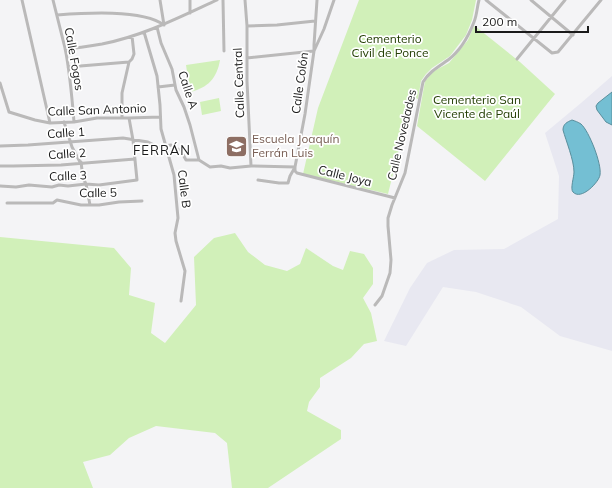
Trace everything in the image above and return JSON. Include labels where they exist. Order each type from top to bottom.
[{"type":"street","points":[[22,0],[50,123]]},
{"type":"street","name":"Calle Fogos","points":[[54,0],[68,67],[74,122]]},
{"type":"street","points":[[160,0],[164,24]]},
{"type":"street","points":[[190,0],[190,12]]},
{"type":"street","points":[[65,49],[102,44],[144,32],[218,0]]},
{"type":"street","points":[[223,0],[224,51]]},
{"type":"street","name":"Calle Central","points":[[245,0],[251,166]]},
{"type":"street","name":"Calle Colón","points":[[295,168],[305,114],[314,51],[317,0]]},
{"type":"street","points":[[247,58],[314,51],[324,29],[334,0]]},
{"type":"street","name":"Calle Novedades","points":[[376,305],[382,296],[390,273],[391,260],[388,222],[392,205],[405,173],[423,82],[427,75],[450,59],[466,39],[475,21],[479,0]]},
{"type":"street","points":[[486,0],[552,53],[558,52],[600,0]]},
{"type":"street","points":[[531,0],[573,35]]},
{"type":"street","points":[[517,59],[565,0]]},
{"type":"street","points":[[57,15],[93,13],[123,14],[147,17],[158,20],[164,24]]},
{"type":"street","points":[[246,26],[277,25],[315,20]]},
{"type":"street","name":"Calle A","points":[[157,27],[161,43],[172,69],[175,85],[190,125],[198,160]]},
{"type":"street","name":"Calle B","points":[[144,32],[157,76],[161,129],[172,168],[176,192],[178,218],[175,233],[185,271],[181,302]]},
{"type":"street","points":[[122,118],[122,94],[129,62],[134,54],[134,35]]},
{"type":"street","points":[[68,67],[129,62]]},
{"type":"street","name":"Calle San Antonio","points":[[0,83],[9,112],[35,120],[50,123],[74,122],[97,118],[160,117]]},
{"type":"street","points":[[158,87],[175,85]]},
{"type":"street","points":[[129,118],[135,159]]},
{"type":"street","points":[[64,122],[74,152],[80,162],[90,205]]},
{"type":"street","name":"Calle 1","points":[[0,146],[123,138],[148,142],[156,147],[171,145],[181,150],[186,160],[198,160]]},
{"type":"street","name":"Calle 2","points":[[0,166],[135,159]]},
{"type":"street","name":"Calle 3","points":[[0,186],[16,187],[29,185],[52,187],[59,185],[99,185],[137,180],[135,159]]},
{"type":"street","points":[[198,160],[210,167],[221,166],[230,168],[251,166],[295,168],[288,183],[258,180]]},
{"type":"street","name":"Calle Joya","points":[[295,168],[297,173],[395,198]]},
{"type":"street","name":"Calle 5","points":[[7,203],[53,203],[57,200],[90,205],[142,201]]},
{"type":"shaded area","points":[[612,76],[612,351],[560,336],[521,307],[476,292],[443,287],[406,346],[384,341],[410,288],[427,263],[454,250],[504,249],[558,219],[559,176],[545,133]]},
{"type":"green space","name":"Cementerio Civil de Ponce","points":[[359,0],[476,0],[472,20],[466,35],[450,56],[426,74],[421,81],[418,99],[412,97],[388,194],[303,174],[318,108]]},
{"type":"green space","name":"Cementerio San Vicente de Paúl","points":[[475,26],[520,62],[555,94],[485,181],[417,126],[425,81],[434,71],[449,63],[468,40]]},
{"type":"green space","points":[[220,60],[217,72],[211,81],[202,88],[190,92],[186,65]]},
{"type":"green space","points":[[219,98],[221,111],[202,115],[200,102]]},
{"type":"green space","points":[[235,233],[248,252],[265,265],[287,271],[300,264],[306,248],[333,266],[343,270],[350,251],[364,254],[373,268],[373,284],[363,298],[371,313],[377,341],[364,344],[351,358],[320,378],[320,387],[309,402],[307,411],[341,430],[341,439],[268,488],[232,488],[227,443],[215,433],[156,426],[129,438],[110,455],[83,462],[93,488],[0,488],[0,237],[114,248],[131,268],[129,295],[155,303],[151,333],[165,343],[196,305],[194,257],[214,238]]},
{"type":"water","points":[[612,92],[612,125],[606,122],[597,110],[596,106]]},
{"type":"water","points":[[572,120],[581,124],[588,133],[597,156],[600,170],[599,178],[593,186],[589,190],[580,194],[576,194],[572,190],[574,167],[563,130],[564,126]]},
{"type":"place","name":"Escuela Joaquín Ferrán Luis","points":[[236,146]]},
{"type":"district","name":"FERRÁN","points":[[162,150]]}]
